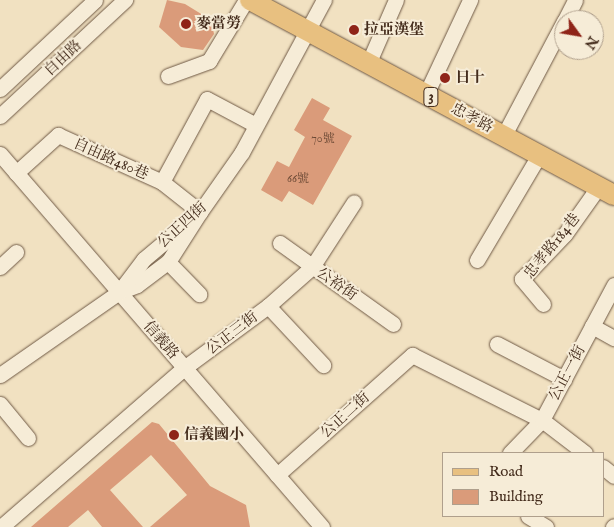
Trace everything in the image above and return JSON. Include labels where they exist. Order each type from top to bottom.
[{"type":"main road","name":"忠孝路","points":[[250,0],[606,191]]},
{"type":"street","name":"自由路","points":[[0,88],[95,0]]},
{"type":"street","name":"自由路","points":[[0,116],[125,0]]},
{"type":"street","points":[[168,76],[209,61],[246,0]]},
{"type":"street","name":"公正四街","points":[[3,366],[119,292],[144,259],[200,212],[256,125],[324,0]]},
{"type":"street","points":[[368,64],[396,0]]},
{"type":"street","points":[[426,94],[470,0]]},
{"type":"street","points":[[504,135],[554,39]]},
{"type":"street","points":[[119,292],[137,285],[168,262],[200,212],[162,182],[207,99],[256,125]]},
{"type":"street","name":"自由路480巷","points":[[16,173],[58,135],[162,182]]},
{"type":"street","name":"信義路","points":[[0,154],[322,527]]},
{"type":"street","points":[[477,260],[539,154]]},
{"type":"street","name":"忠孝路184巷","points":[[543,304],[522,279],[606,191]]},
{"type":"street","name":"公正三街","points":[[1,527],[184,368],[268,306],[312,267],[354,202]]},
{"type":"street","name":"公裕街","points":[[280,243],[393,324]]},
{"type":"street","points":[[0,267],[16,252]]},
{"type":"street","points":[[168,262],[199,294]]},
{"type":"street","name":"公正一街","points":[[511,452],[542,420],[614,285]]},
{"type":"street","points":[[268,306],[323,365]]},
{"type":"street","points":[[592,326],[614,338]]},
{"type":"street","points":[[497,344],[564,379]]},
{"type":"street","name":"公正二街","points":[[277,475],[412,355],[542,420]]},
{"type":"street","points":[[0,404],[28,438]]},
{"type":"street","points":[[542,420],[583,452]]},
{"type":"street","points":[[530,517],[546,527]]},
{"type":"building","name":"麥當勞","points":[[167,0],[185,4],[211,20],[214,34],[203,50],[181,47],[159,27]]},
{"type":"building","points":[[312,98],[330,108],[323,120],[352,136],[313,205],[289,191],[282,202],[261,190],[277,161],[289,167],[305,137],[294,130]]},
{"type":"building","points":[[152,422],[159,424],[210,486],[246,505],[250,527],[150,527],[187,495],[151,455],[110,490],[143,527],[102,527],[88,510],[68,527],[31,527]]},
{"type":"place","name":"麥當勞","points":[[186,24]]},
{"type":"place","name":"拉亞漢堡","points":[[354,30]]},
{"type":"place","name":"日十","points":[[445,78]]},
{"type":"place","name":"信義國小","points":[[174,435]]}]
